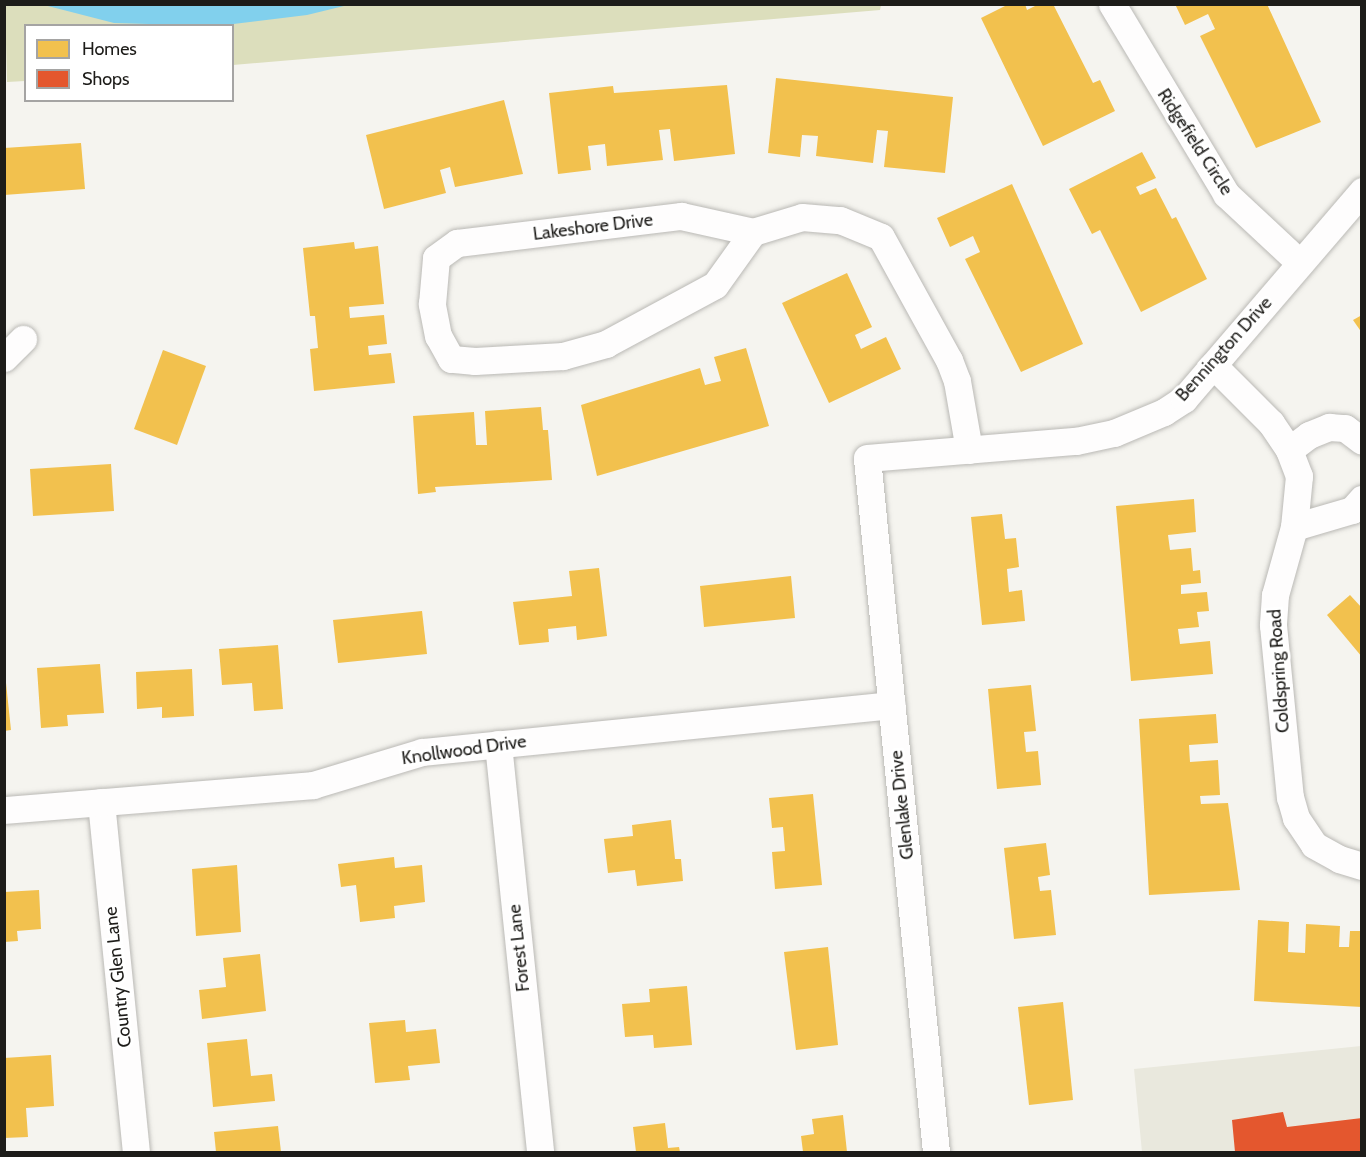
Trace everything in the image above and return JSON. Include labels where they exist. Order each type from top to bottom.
[{"type":"street","name":"Ridgefield Circle","points":[[1113,4],[1226,194],[1300,263]]},
{"type":"street","name":"Bennington Drive","points":[[867,458],[1076,441],[1114,433],[1184,399],[1362,191]]},
{"type":"street","name":"Lakeshore Drive","points":[[681,216],[753,232],[715,285],[645,326],[606,344],[530,359],[450,359],[438,336],[432,304],[436,258],[456,243],[681,216]]},
{"type":"street","points":[[753,232],[802,217],[819,217],[855,224],[881,237],[949,360],[957,381],[969,450]]},
{"type":"street","name":"Coldspring Road","points":[[1213,365],[1271,423],[1290,450],[1299,476],[1294,527],[1275,595],[1273,625],[1290,797],[1296,818],[1314,845],[1339,859],[1362,866]]},
{"type":"street","points":[[1290,450],[1329,427],[1345,428],[1362,441]]},
{"type":"street","name":"Glenlake Drive","points":[[867,458],[936,1152]]},
{"type":"street","points":[[1294,527],[1352,510],[1362,499]]},
{"type":"street","name":"Knollwood Drive","points":[[4,810],[313,785],[422,752],[892,705]]},
{"type":"street","name":"Forest Lane","points":[[498,744],[540,1152]]},
{"type":"street","name":"Country Glen Lane","points":[[101,802],[136,1152]]},
{"type":"shaded area","points":[[1361,1046],[1361,1152],[1142,1152],[1134,1069]]},
{"type":"green space","points":[[5,5],[881,5],[880,10],[234,65],[234,24],[24,24],[24,81],[7,82]]},
{"type":"water","points":[[44,5],[348,5],[307,15],[233,24],[114,23]]},
{"type":"building: Homes","points":[[1009,4],[1025,4],[1027,10],[1039,4],[1053,4],[1093,83],[1100,80],[1115,111],[1043,146],[981,18]]},
{"type":"building: Homes","points":[[1175,4],[1267,4],[1321,122],[1256,148],[1200,36],[1215,29],[1208,14],[1185,25]]},
{"type":"building: Homes","points":[[776,78],[953,97],[945,173],[884,167],[888,131],[877,130],[873,163],[816,156],[818,136],[802,135],[800,157],[768,153]]},
{"type":"building: Homes","points":[[727,85],[735,154],[674,161],[670,129],[659,130],[663,160],[607,166],[605,144],[588,146],[591,170],[558,174],[549,93],[613,86],[614,93]]},
{"type":"building: Homes","points":[[504,100],[523,174],[455,187],[450,167],[440,170],[446,193],[384,209],[366,135]]},
{"type":"building: Homes","points":[[81,143],[85,189],[4,195],[4,148]]},
{"type":"building: Homes","points":[[1142,152],[1156,178],[1136,187],[1140,195],[1156,188],[1172,219],[1176,217],[1207,279],[1141,312],[1100,230],[1092,234],[1069,189]]},
{"type":"building: Homes","points":[[1012,184],[1083,344],[1021,372],[965,259],[980,252],[973,236],[950,247],[937,218]]},
{"type":"building: Homes","points":[[354,242],[355,249],[378,246],[384,304],[349,307],[350,318],[384,315],[387,344],[368,346],[369,355],[391,353],[395,383],[314,391],[310,349],[318,348],[315,316],[310,316],[303,248]]},
{"type":"building: Homes","points":[[847,273],[872,327],[855,335],[861,349],[886,337],[901,369],[829,403],[782,303]]},
{"type":"building: Homes","points":[[1362,315],[1362,333],[1353,320]]},
{"type":"building: Homes","points":[[746,348],[769,426],[597,476],[581,405],[700,368],[705,385],[721,381],[714,357]]},
{"type":"building: Homes","points":[[163,350],[206,366],[177,445],[134,429]]},
{"type":"building: Homes","points":[[541,407],[543,430],[548,430],[552,480],[435,487],[436,492],[418,494],[413,416],[474,412],[476,445],[487,445],[485,411]]},
{"type":"building: Homes","points":[[111,464],[114,511],[33,516],[30,469]]},
{"type":"building: Homes","points":[[1194,499],[1196,532],[1168,535],[1170,550],[1191,548],[1193,571],[1200,570],[1201,583],[1181,585],[1181,594],[1207,592],[1209,611],[1197,612],[1199,627],[1178,629],[1180,644],[1210,641],[1213,674],[1131,681],[1116,506]]},
{"type":"building: Homes","points":[[1002,514],[1005,539],[1016,538],[1019,567],[1007,569],[1009,592],[1022,590],[1025,621],[982,625],[971,517]]},
{"type":"building: Homes","points":[[599,568],[607,636],[577,640],[576,626],[548,629],[549,642],[519,645],[513,602],[572,596],[569,571]]},
{"type":"building: Homes","points":[[791,576],[795,618],[704,627],[700,586]]},
{"type":"building: Homes","points":[[1350,595],[1362,608],[1362,657],[1327,615]]},
{"type":"building: Homes","points":[[422,611],[427,654],[338,663],[333,620]]},
{"type":"building: Homes","points":[[278,645],[283,709],[254,711],[252,683],[222,685],[219,649]]},
{"type":"building: Homes","points":[[4,664],[11,730],[4,731]]},
{"type":"building: Homes","points":[[100,664],[104,713],[67,715],[68,726],[41,728],[37,668]]},
{"type":"building: Homes","points":[[192,669],[194,716],[162,718],[162,707],[137,709],[136,672]]},
{"type":"building: Homes","points":[[1031,685],[1036,731],[1024,732],[1026,752],[1038,751],[1041,785],[997,789],[988,689]]},
{"type":"building: Homes","points":[[1216,714],[1218,743],[1189,745],[1190,762],[1218,760],[1220,795],[1200,796],[1201,804],[1228,803],[1240,890],[1149,895],[1139,719]]},
{"type":"building: Homes","points":[[813,794],[822,885],[775,889],[772,852],[785,851],[783,827],[772,828],[769,798]]},
{"type":"building: Homes","points":[[671,820],[675,859],[681,859],[683,881],[637,886],[635,870],[608,873],[604,839],[633,836],[632,825]]},
{"type":"building: Homes","points":[[1046,843],[1050,875],[1038,877],[1040,891],[1051,890],[1056,935],[1014,939],[1004,848]]},
{"type":"building: Homes","points":[[394,857],[395,868],[422,865],[425,902],[394,906],[395,918],[360,922],[356,885],[341,887],[338,864]]},
{"type":"building: Homes","points":[[237,865],[241,932],[196,936],[192,869]]},
{"type":"building: Homes","points":[[39,890],[41,929],[17,931],[18,941],[4,942],[4,892]]},
{"type":"building: Homes","points":[[1258,920],[1289,922],[1288,952],[1305,953],[1306,924],[1340,926],[1339,947],[1349,947],[1350,931],[1362,931],[1362,1007],[1254,1001]]},
{"type":"building: Homes","points":[[828,947],[838,1045],[796,1050],[784,952]]},
{"type":"building: Homes","points":[[260,954],[266,1011],[202,1019],[199,990],[226,987],[223,958]]},
{"type":"building: Homes","points":[[687,986],[692,1045],[654,1048],[653,1035],[625,1037],[622,1004],[650,1002],[649,989]]},
{"type":"building: Homes","points":[[1063,1002],[1073,1100],[1029,1105],[1018,1007]]},
{"type":"building: Homes","points":[[405,1020],[406,1032],[436,1029],[440,1063],[408,1066],[410,1080],[375,1083],[369,1023]]},
{"type":"building: Homes","points":[[247,1039],[251,1076],[272,1074],[275,1101],[213,1107],[207,1043]]},
{"type":"building: Homes","points":[[51,1055],[54,1106],[26,1108],[28,1137],[4,1138],[4,1058]]},
{"type":"building: Homes","points":[[843,1115],[847,1152],[803,1152],[801,1136],[814,1134],[812,1119]]},
{"type":"building: Homes","points":[[665,1123],[668,1148],[679,1147],[680,1152],[636,1152],[633,1127]]},
{"type":"building: Homes","points":[[278,1126],[281,1152],[216,1152],[214,1132]]},
{"type":"building: Shops","points":[[1283,1112],[1287,1127],[1362,1118],[1362,1152],[1235,1152],[1232,1120]]}]
